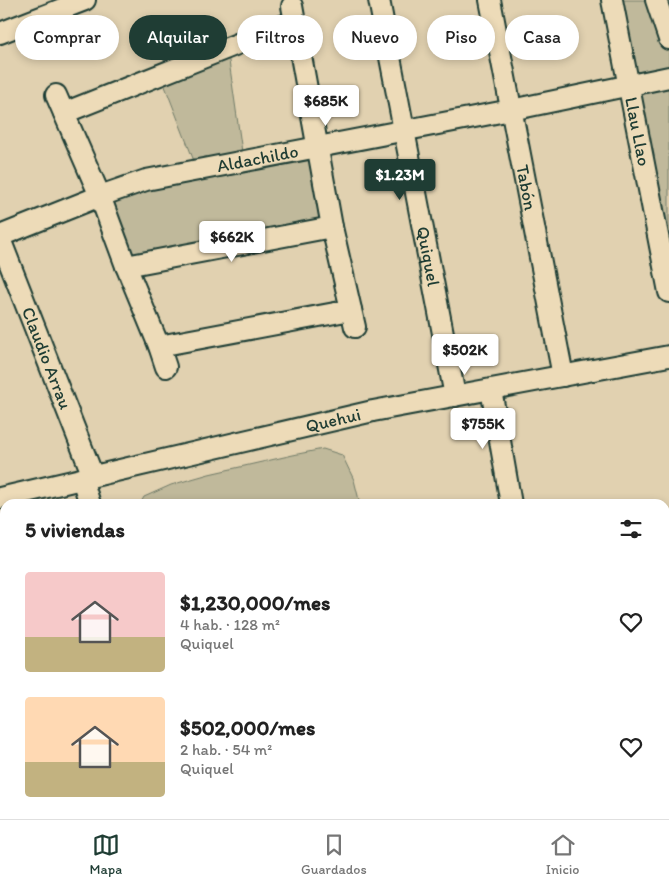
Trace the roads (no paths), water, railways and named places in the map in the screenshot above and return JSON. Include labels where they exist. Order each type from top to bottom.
[{"type":"street","points":[[0,34],[85,0]]},
{"type":"street","name":"Quiquel","points":[[379,0],[455,396]]},
{"type":"street","name":"Tabón","points":[[490,0],[563,376]]},
{"type":"street","name":"Llau Llao","points":[[612,0],[669,292]]},
{"type":"street","points":[[656,0],[669,39]]},
{"type":"street","points":[[160,346],[353,318],[332,227],[293,13],[60,104],[100,196],[126,266],[160,346],[166,367]]},
{"type":"street","name":"Aldachildo","points":[[0,238],[100,196],[146,180],[511,110],[669,77]]},
{"type":"street","points":[[126,266],[332,227]]},
{"type":"street","name":"Claudio Arrau","points":[[0,238],[88,478],[90,499]]},
{"type":"street","name":"Quehui","points":[[0,498],[373,411],[669,356]]},
{"type":"street","points":[[491,389],[511,499]]}]
